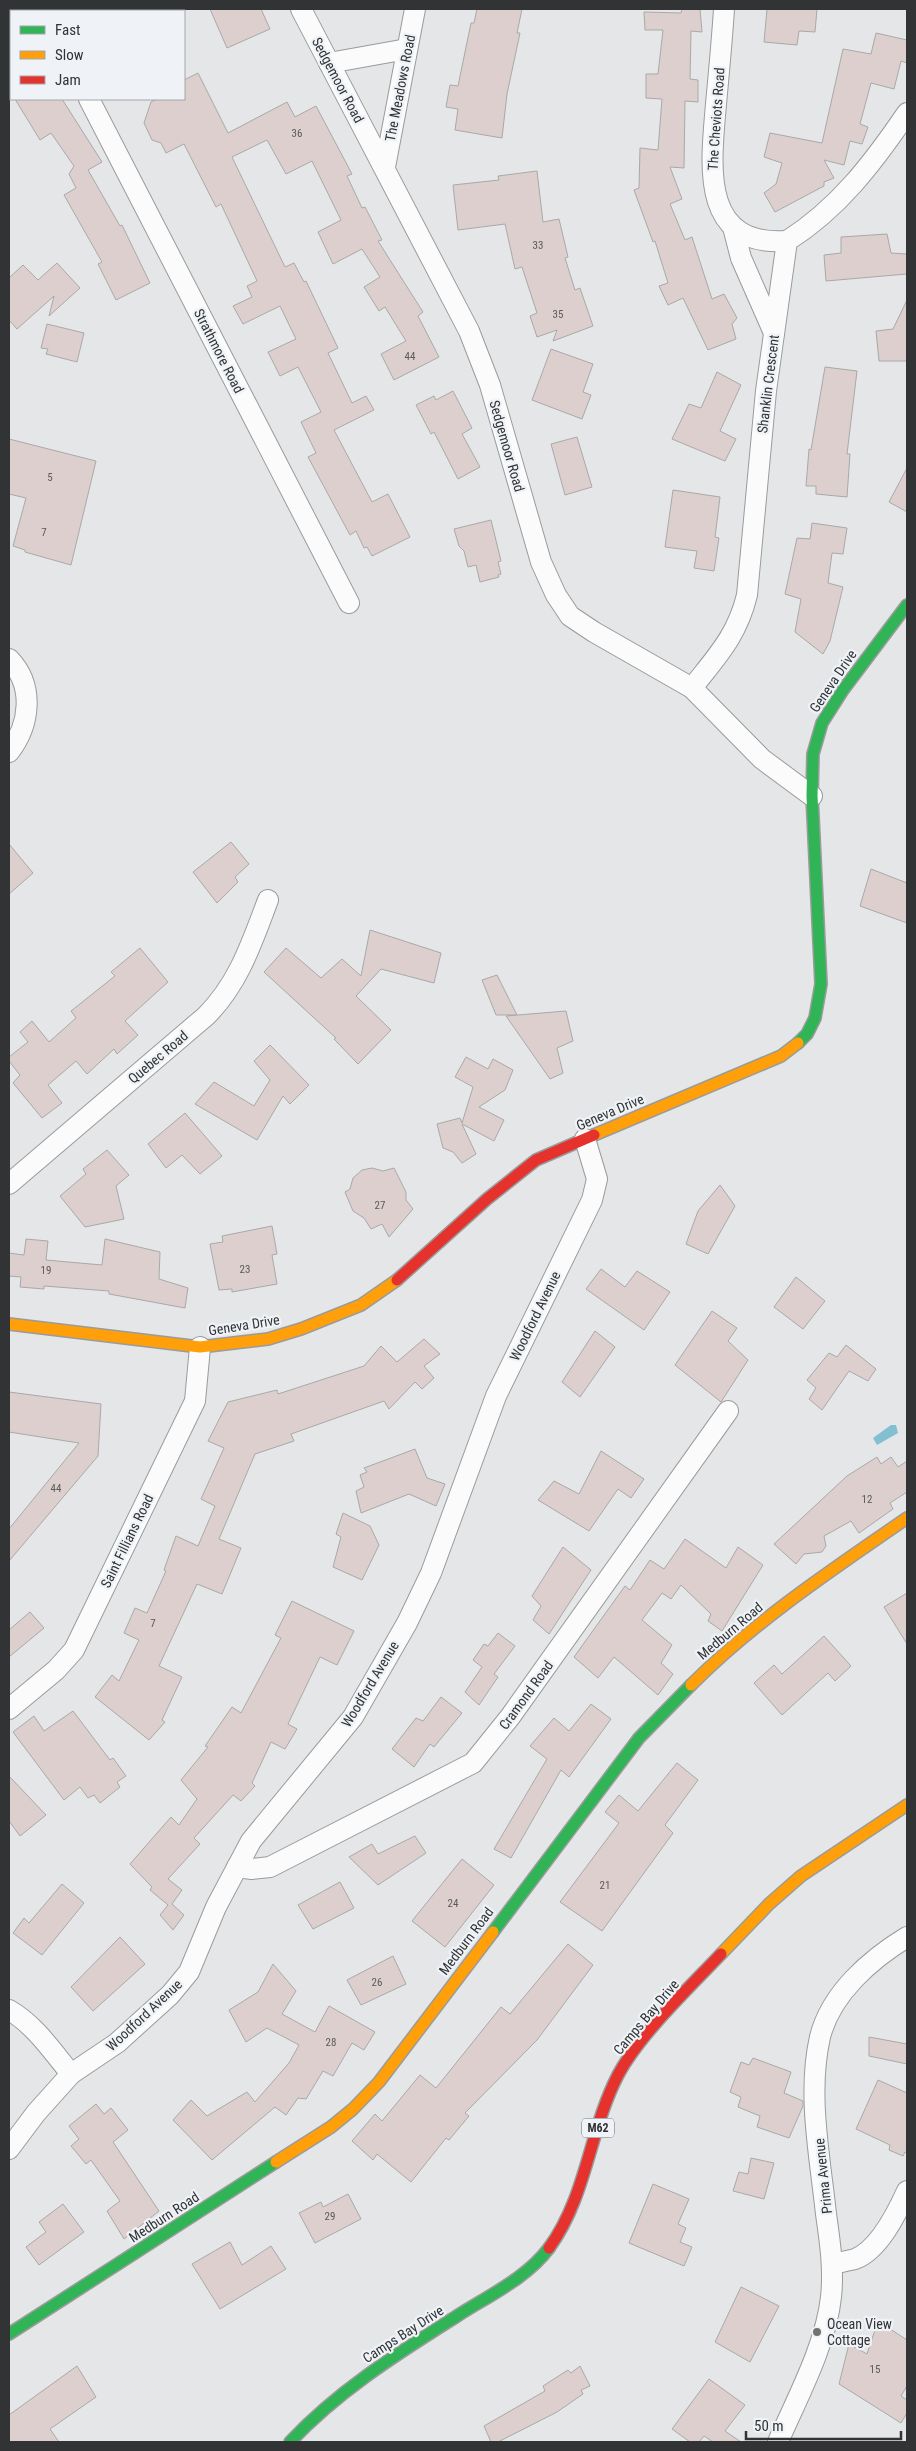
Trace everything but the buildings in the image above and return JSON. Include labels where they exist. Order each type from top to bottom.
[{"type":"street","name":"Sedgemoor Road","points":[[301,9],[386,167],[469,331],[490,385],[541,562],[556,595],[570,616],[692,688],[762,759],[812,796]]},
{"type":"street","name":"The Meadows Road","points":[[386,167],[415,9]]},
{"type":"street","name":"The Cheviots Road","points":[[724,9],[711,160],[713,187],[720,210],[733,227],[753,239],[770,242],[787,241]]},
{"type":"street","points":[[329,63],[407,49]]},
{"type":"street","name":"Strathmore Road","points":[[90,100],[349,603]]},
{"type":"street","points":[[787,241],[809,227],[847,193],[882,150],[907,113]]},
{"type":"street","points":[[733,227],[741,258],[774,332]]},
{"type":"street","name":"Shanklin Crescent","points":[[692,688],[731,638],[741,617],[747,595],[774,332],[787,241]]},
{"type":"street","name":"Geneva Drive","points":[[9,1324],[200,1347],[268,1340],[331,1318],[360,1305],[393,1284],[523,1169],[536,1160],[781,1056],[801,1043],[812,1028],[818,1008],[821,984],[812,796],[813,754],[822,723],[842,690],[907,605]]},
{"type":"street","points":[[9,659],[21,677],[26,693],[27,712],[23,728],[9,752]]},
{"type":"street","name":"Quebec Road","points":[[9,1184],[224,999],[248,954],[268,900]]},
{"type":"street","name":"Woodford Avenue","points":[[9,2149],[36,2113],[71,2074],[117,2044],[170,1995],[189,1972],[216,1907],[251,1841],[353,1717],[407,1623],[431,1573],[496,1396],[592,1200],[597,1179],[585,1140]]},
{"type":"street","name":"Saint Fillians Road","points":[[9,1709],[56,1670],[74,1650],[195,1401],[200,1347]]},
{"type":"street","name":"Cramond Road","points":[[237,1867],[252,1869],[270,1867],[473,1763],[510,1717],[728,1411]]},
{"type":"street","name":"Medburn Road","points":[[9,2334],[331,2127],[354,2109],[379,2082],[639,1738],[703,1673],[739,1641],[783,1605],[907,1518]]},
{"type":"street","name":"Camps Bay Drive","points":[[290,2442],[302,2428],[354,2383],[504,2286],[530,2267],[548,2250],[562,2227],[580,2188],[602,2112],[618,2074],[638,2045],[749,1923],[802,1875],[907,1805]]},
{"type":"street","name":"Prima Avenue","points":[[778,2442],[811,2366],[824,2329],[831,2298],[832,2264],[816,2102],[817,2062],[821,2036],[830,2013],[858,1974],[878,1955],[907,1937]]},
{"type":"street","points":[[9,2010],[17,2015],[43,2040],[71,2074]]},
{"type":"street","points":[[832,2264],[857,2258],[872,2245],[888,2229],[907,2191]]},
{"type":"water","points":[[891,1425],[896,1425],[898,1433],[877,1445],[873,1438]]},
{"type":"traffic: fast","points":[[798,1043],[807,1034],[815,1018],[821,984],[812,796],[813,754],[822,723],[843,690],[907,605]]},
{"type":"traffic: fast","points":[[493,1932],[639,1738],[691,1685]]},
{"type":"traffic: fast","points":[[9,2334],[276,2162]]},
{"type":"traffic: fast","points":[[290,2442],[328,2406],[369,2374],[412,2344],[506,2286],[530,2268],[549,2248]]},
{"type":"traffic: slow","points":[[594,1135],[781,1056],[798,1043]]},
{"type":"traffic: slow","points":[[9,1324],[200,1347],[268,1339],[301,1329],[361,1305],[397,1280]]},
{"type":"traffic: slow","points":[[691,1685],[768,1617],[907,1518]]},
{"type":"traffic: slow","points":[[721,1954],[769,1904],[801,1876],[907,1805]]},
{"type":"traffic: slow","points":[[276,2162],[331,2127],[353,2109],[379,2082],[493,1932]]},
{"type":"traffic: jam","points":[[397,1280],[487,1199],[536,1160],[594,1135]]},
{"type":"traffic: jam","points":[[549,2248],[562,2228],[572,2207],[600,2118],[618,2075],[651,2028],[721,1954]]},
{"type":"place","name":"Ocean View Cottage","points":[[817,2332]]}]
